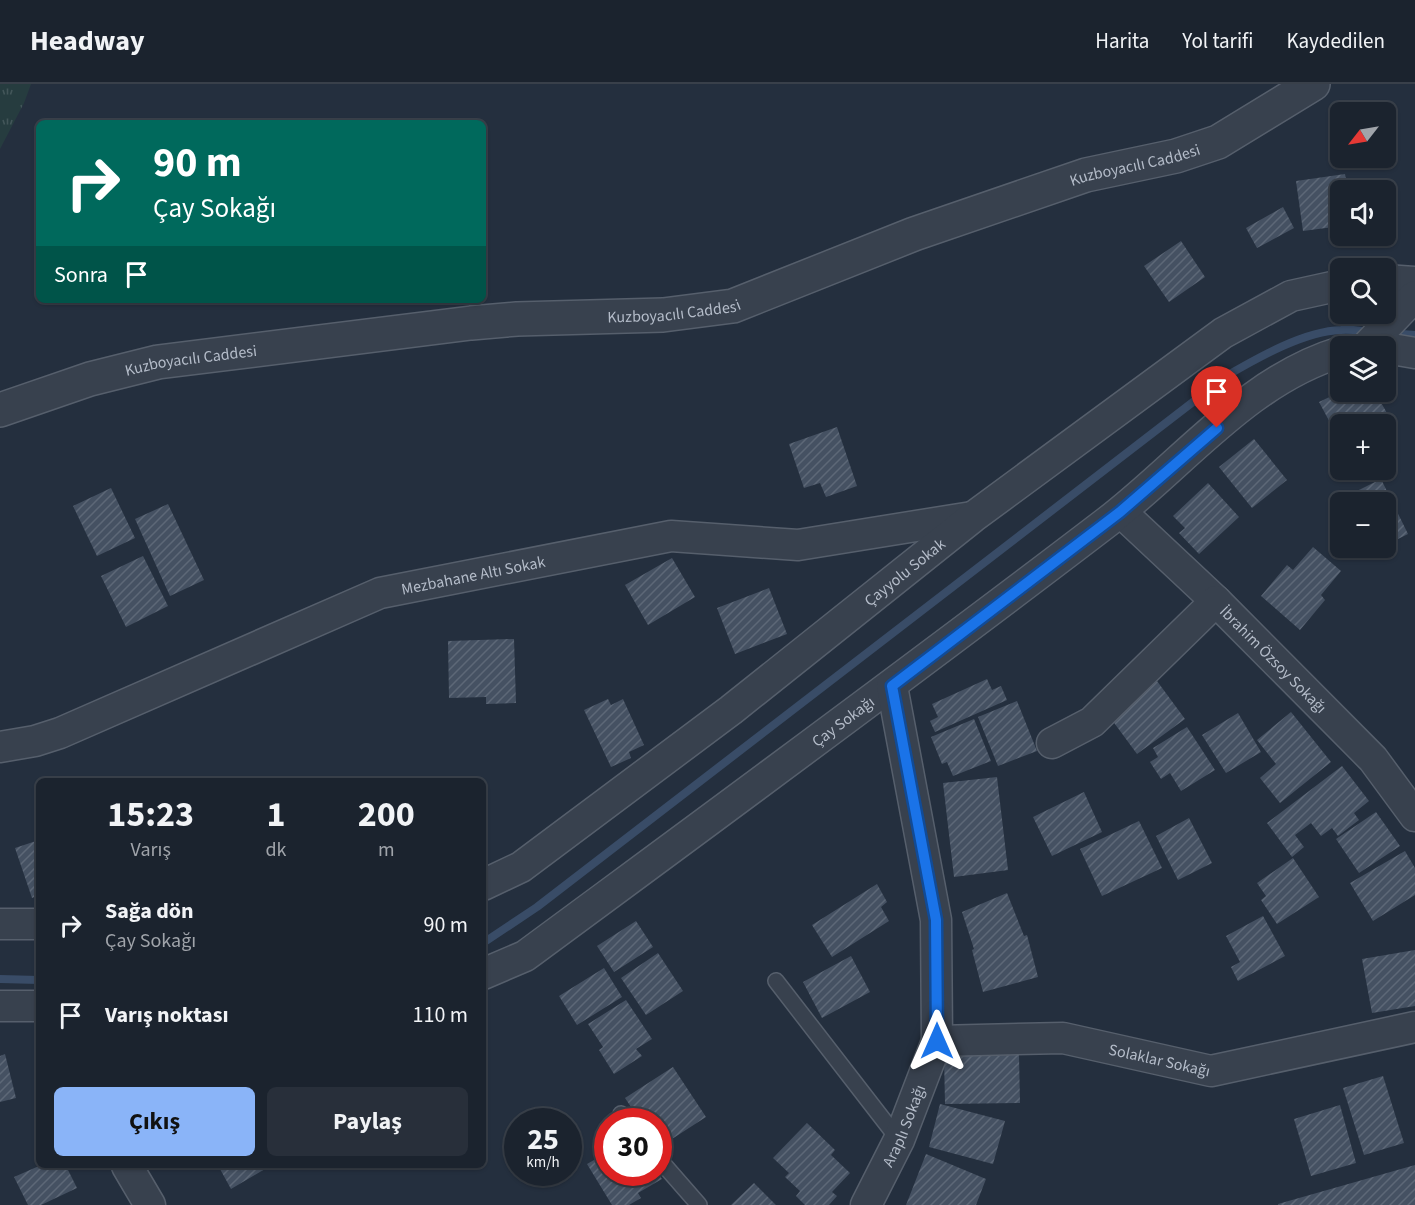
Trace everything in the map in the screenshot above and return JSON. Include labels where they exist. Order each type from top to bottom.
[{"type":"street","name":"Kuzboyacılı Caddesi","points":[[0,410],[90,379],[158,362],[494,321],[663,315],[733,306],[915,234],[1075,179],[1176,156],[1218,142],[1313,84]]},
{"type":"street","points":[[1396,281],[1415,282]]},
{"type":"street","name":"Çayyolu Sokak","points":[[486,884],[520,867],[731,710],[973,517],[1223,333],[1291,296],[1330,287]]},
{"type":"street","points":[[1378,336],[1415,296]]},
{"type":"street","points":[[1396,351],[1415,353]]},
{"type":"street","name":"Çay Sokağı","points":[[486,973],[525,956],[892,686],[1120,512],[1250,400],[1318,359],[1330,356]]},
{"type":"street","name":"İbrahim Özsoy Sokağı","points":[[1120,512],[1216,601],[1373,759],[1415,816]]},
{"type":"street","name":"Mezbahane Altı Sokak","points":[[0,747],[35,741],[60,733],[380,593],[671,536],[798,545],[973,517]]},
{"type":"street","points":[[1052,743],[1092,722],[1216,601]]},
{"type":"street","name":"Araplı Sokağı","points":[[866,1205],[899,1140],[937,1041],[936,920],[892,686]]},
{"type":"street","points":[[0,924],[36,924]]},
{"type":"street","name":"Solaklar Sokağı","points":[[937,1041],[1063,1038],[1211,1071],[1415,1027]]},
{"type":"street","points":[[130,1168],[150,1205]]},
{"type":"lane","points":[[776,981],[899,1140]]},
{"type":"lane","points":[[672,1174],[699,1205]]},
{"type":"green space","points":[[0,84],[31,84],[24,103],[0,149]]},
{"type":"building","points":[[1345,174],[1346,180],[1330,180],[1330,227],[1303,231],[1296,181]]},
{"type":"building","points":[[1283,207],[1294,228],[1257,248],[1246,228]]},
{"type":"building","points":[[1181,241],[1205,277],[1169,302],[1144,266]]},
{"type":"building","points":[[1330,397],[1330,402],[1381,402],[1387,414],[1330,414],[1330,423],[1319,402]]},
{"type":"building","points":[[837,427],[857,486],[826,497],[820,483],[804,488],[789,444]]},
{"type":"building","points":[[1254,439],[1287,480],[1252,508],[1219,467]]},
{"type":"building","points":[[1381,480],[1387,492],[1355,492]]},
{"type":"building","points":[[1208,483],[1239,517],[1199,554],[1179,533],[1185,528],[1173,516]]},
{"type":"building","points":[[111,488],[135,538],[97,556],[73,506]]},
{"type":"building","points":[[168,504],[204,580],[170,596],[135,519]]},
{"type":"building","points":[[1396,510],[1408,534],[1396,540]]},
{"type":"building","points":[[1313,547],[1341,571],[1321,595],[1325,600],[1300,630],[1261,596],[1287,565],[1293,570]]},
{"type":"building","points":[[143,556],[168,606],[126,627],[101,576]]},
{"type":"building","points":[[672,558],[695,597],[648,625],[625,585]]},
{"type":"building","points":[[769,588],[787,634],[735,654],[717,608]]},
{"type":"building","points":[[514,639],[516,703],[486,704],[486,697],[449,698],[448,641]]},
{"type":"building","points":[[987,679],[992,690],[1001,686],[1007,700],[935,732],[930,721],[938,717],[932,704]]},
{"type":"building","points":[[1157,681],[1185,719],[1137,754],[1109,716]]},
{"type":"building","points":[[608,699],[611,705],[623,699],[644,745],[629,752],[631,758],[611,767],[584,710]]},
{"type":"building","points":[[1017,701],[1037,751],[998,766],[978,717]]},
{"type":"building","points":[[1291,712],[1331,762],[1280,803],[1260,778],[1276,764],[1257,740]]},
{"type":"building","points":[[1238,713],[1261,752],[1226,773],[1202,735]]},
{"type":"building","points":[[974,719],[991,761],[953,776],[947,762],[942,764],[931,737]]},
{"type":"building","points":[[1187,727],[1215,770],[1181,791],[1170,773],[1161,779],[1150,762],[1158,757],[1153,748]]},
{"type":"building","points":[[1342,766],[1369,801],[1354,813],[1359,820],[1338,836],[1332,828],[1321,836],[1311,823],[1295,835],[1304,847],[1292,857],[1267,823]]},
{"type":"building","points":[[997,777],[1008,870],[954,877],[943,783]]},
{"type":"building","points":[[1084,792],[1102,832],[1052,856],[1033,817]]},
{"type":"building","points":[[1376,812],[1400,846],[1359,873],[1336,839]]},
{"type":"building","points":[[1189,818],[1212,863],[1178,880],[1156,836]]},
{"type":"building","points":[[1139,821],[1162,868],[1102,896],[1080,849]]},
{"type":"building","points":[[36,841],[36,896],[32,898],[15,848]]},
{"type":"building","points":[[1405,851],[1415,868],[1415,895],[1373,921],[1350,883]]},
{"type":"building","points":[[1293,858],[1319,897],[1277,924],[1261,900],[1266,896],[1257,883]]},
{"type":"building","points":[[877,884],[887,902],[881,907],[889,921],[832,957],[812,925]]},
{"type":"building","points":[[1007,893],[1024,936],[1027,935],[1038,977],[983,992],[972,950],[974,949],[962,912]]},
{"type":"building","points":[[1263,916],[1285,956],[1238,981],[1231,967],[1240,962],[1226,936]]},
{"type":"building","points":[[636,921],[653,947],[614,972],[597,946]]},
{"type":"building","points":[[1415,950],[1415,1006],[1372,1013],[1362,959]]},
{"type":"building","points":[[658,953],[683,991],[646,1015],[621,978]]},
{"type":"building","points":[[851,956],[870,992],[822,1018],[803,982]]},
{"type":"building","points":[[604,968],[622,997],[577,1025],[559,996]]},
{"type":"building","points":[[626,1000],[652,1039],[636,1049],[642,1056],[614,1074],[599,1050],[603,1047],[588,1024]]},
{"type":"building","points":[[5,1054],[16,1098],[0,1102],[0,1056]]},
{"type":"building","points":[[1019,1055],[1020,1103],[945,1104],[944,1056]]},
{"type":"building","points":[[673,1067],[706,1117],[672,1139],[672,1108],[632,1108],[625,1098]]},
{"type":"building","points":[[1383,1076],[1404,1143],[1364,1155],[1343,1088]]},
{"type":"building","points":[[940,1104],[1005,1121],[993,1164],[929,1147]]},
{"type":"building","points":[[1340,1105],[1356,1163],[1311,1176],[1294,1119]]},
{"type":"building","points":[[807,1123],[835,1150],[831,1155],[850,1173],[832,1192],[837,1196],[829,1205],[805,1205],[796,1196],[800,1191],[785,1177],[789,1173],[773,1158]]},
{"type":"building","points":[[926,1154],[986,1179],[976,1205],[906,1205]]},
{"type":"building","points":[[594,1160],[594,1175],[587,1164]]},
{"type":"building","points":[[1415,1165],[1415,1205],[1278,1205],[1278,1204]]},
{"type":"building","points":[[36,1167],[67,1168],[77,1188],[41,1205],[28,1205],[14,1177]]},
{"type":"building","points":[[222,1168],[267,1168],[231,1189],[220,1169]]},
{"type":"building","points":[[754,1183],[776,1205],[731,1205]]},
{"type":"building","points":[[600,1186],[650,1186],[638,1193],[641,1198],[629,1205],[612,1205]]},
{"type":"waterway","points":[[486,941],[537,907],[1228,375],[1283,346],[1313,335],[1345,330],[1370,332]]},
{"type":"waterway","points":[[1389,333],[1415,335]]},
{"type":"waterway","points":[[0,979],[36,980]]},
{"type":"route","points":[[937,1041],[936,920],[892,686],[1120,512],[1217,428]]}]
